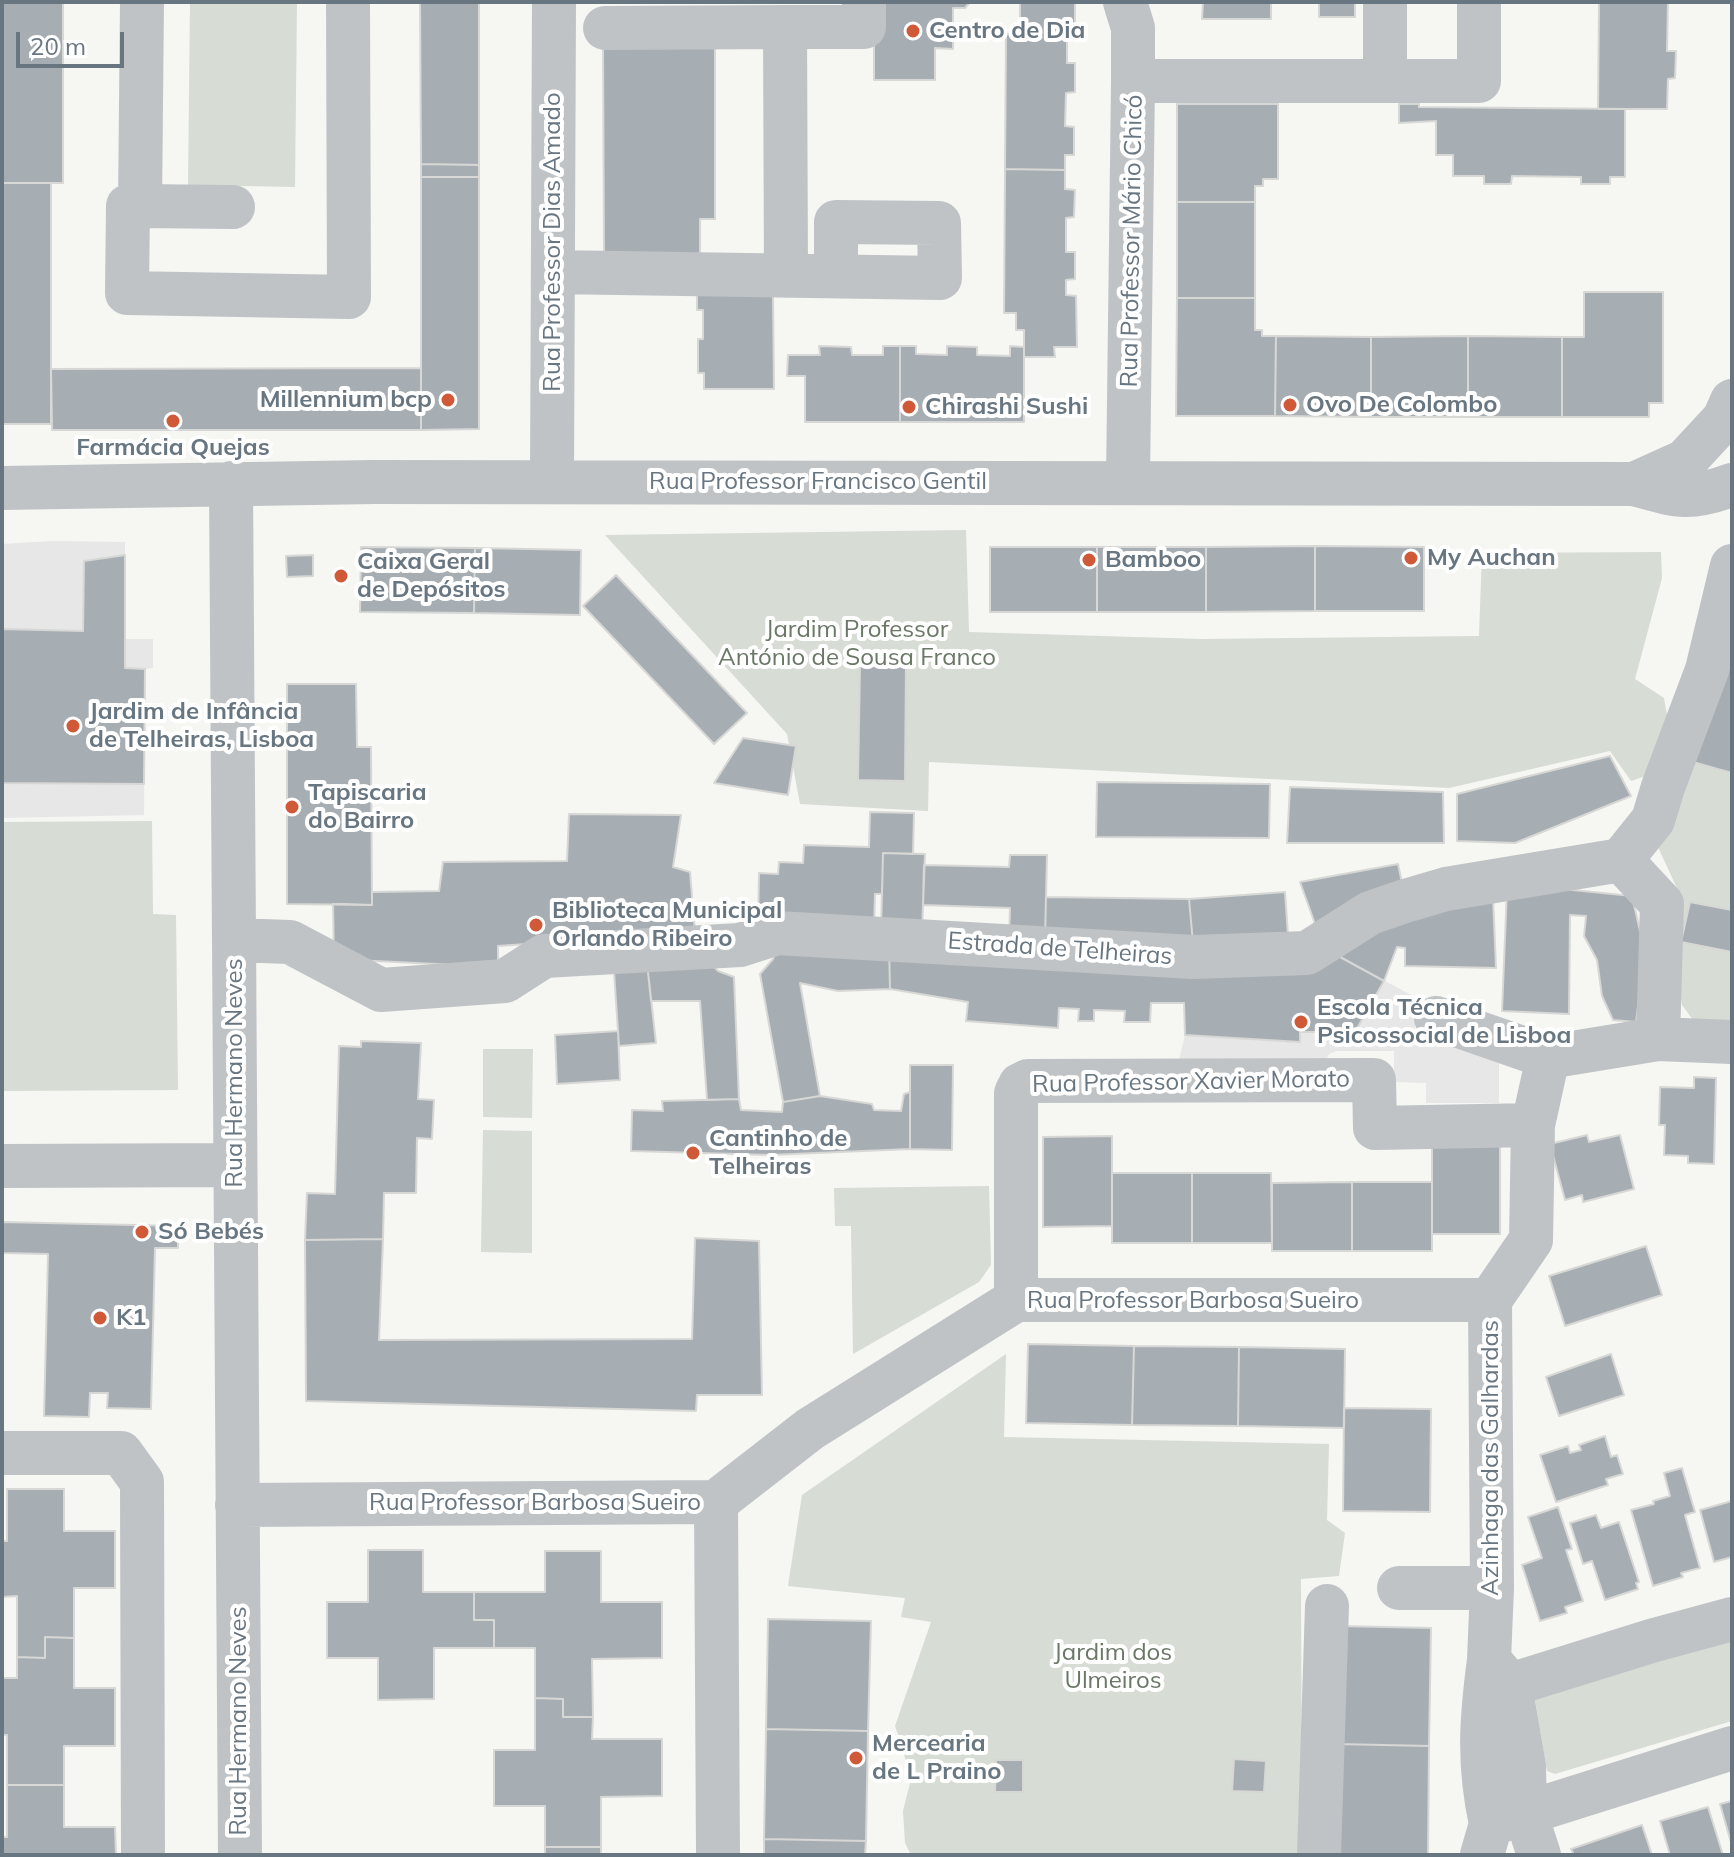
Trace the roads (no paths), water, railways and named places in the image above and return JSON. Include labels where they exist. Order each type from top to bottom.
[{"type":"street","points":[[140,206],[142,2]]},
{"type":"street","points":[[233,207],[128,206],[127,293],[349,297],[348,2]]},
{"type":"street","name":"Rua Professor Dias Amado","points":[[552,482],[554,2]]},
{"type":"street","points":[[605,28],[864,27],[864,2]]},
{"type":"street","name":"Rua Professor Mário Chicó","points":[[1125,2],[1133,28],[1128,482]]},
{"type":"street","points":[[1385,2],[1385,81]]},
{"type":"street","points":[[1133,81],[1479,81],[1479,2]]},
{"type":"street","points":[[785,27],[786,276]]},
{"type":"street","points":[[554,272],[836,276]]},
{"type":"street","name":"Rua Professor Francisco Gentil","points":[[1634,484],[1685,461],[1728,410]]},
{"type":"street","name":"Rua Professor Francisco Gentil","points":[[2,488],[231,483],[552,482],[1634,484],[1681,497],[1701,496],[1732,485]]},
{"type":"street","name":"Rua Hermano Neves","points":[[231,483],[240,1855]]},
{"type":"street","points":[[1658,1039],[1662,904],[1621,860],[1653,820],[1707,670],[1732,566]]},
{"type":"street","name":"Estrada de Telheiras","points":[[234,940],[290,942],[381,990],[505,981],[544,956],[740,945],[777,933],[1193,957],[1307,953],[1370,913],[1405,901],[1446,889],[1621,860]]},
{"type":"street","points":[[1436,1018],[1548,1057],[1658,1039],[1732,1042]]},
{"type":"street","name":"Azinhaga das Galhardas","points":[[1539,1855],[1499,1830],[1524,1766],[1500,1672],[1492,1588],[1490,1300],[1531,1240],[1533,1125],[1548,1057]]},
{"type":"street","name":"Rua Professor Xavier Morato","points":[[1016,1300],[1016,1093],[1020,1085],[1028,1081],[1374,1080],[1375,1128],[1533,1125]]},
{"type":"street","points":[[2,1166],[235,1165]]},
{"type":"street","name":"Rua Professor Barbosa Sueiro","points":[[237,1505],[716,1502],[810,1429],[1016,1300],[1490,1300]]},
{"type":"street","points":[[2,1453],[121,1453],[142,1482],[143,1855]]},
{"type":"street","points":[[716,1502],[718,1855]]},
{"type":"street","points":[[1399,1588],[1492,1588]]},
{"type":"street","points":[[1319,1855],[1327,1606]]},
{"type":"street","points":[[1500,1672],[1651,1641],[1732,1619]]},
{"type":"street","points":[[1499,1830],[1732,1748]]},
{"type":"place","name":"Centro de Dia","points":[[913,31]]},
{"type":"place","name":"Millennium bcp","points":[[448,400]]},
{"type":"place","name":"Ovo De Colombo","points":[[1290,405]]},
{"type":"place","name":"Chirashi Sushi","points":[[909,407]]},
{"type":"place","name":"Farmácia Quejas","points":[[173,421]]},
{"type":"place","name":"My Auchan","points":[[1411,558]]},
{"type":"place","name":"Bamboo","points":[[1089,560]]},
{"type":"place","name":"Caixa Geral de Depósitos","points":[[341,576]]},
{"type":"place","name":"Jardim de Infância de Telheiras, Lisboa","points":[[73,726]]},
{"type":"place","name":"Tapiscaria do Bairro","points":[[292,807]]},
{"type":"place","name":"Biblioteca Municipal Orlando Ribeiro","points":[[536,925]]},
{"type":"place","name":"Escola Técnica Psicossocial de Lisboa","points":[[1301,1022]]},
{"type":"place","name":"Cantinho de Telheiras","points":[[693,1153]]},
{"type":"place","name":"Só Bebés","points":[[142,1232]]},
{"type":"place","name":"K1","points":[[100,1318]]},
{"type":"place","name":"Mercearia de L Praino","points":[[856,1758]]},
{"type":"park label","name":"Jardim Professor António de Sousa Franco","points":[[857,644]]},
{"type":"park label","name":"Jardim dos Ulmeiros","points":[[1113,1667]]}]
